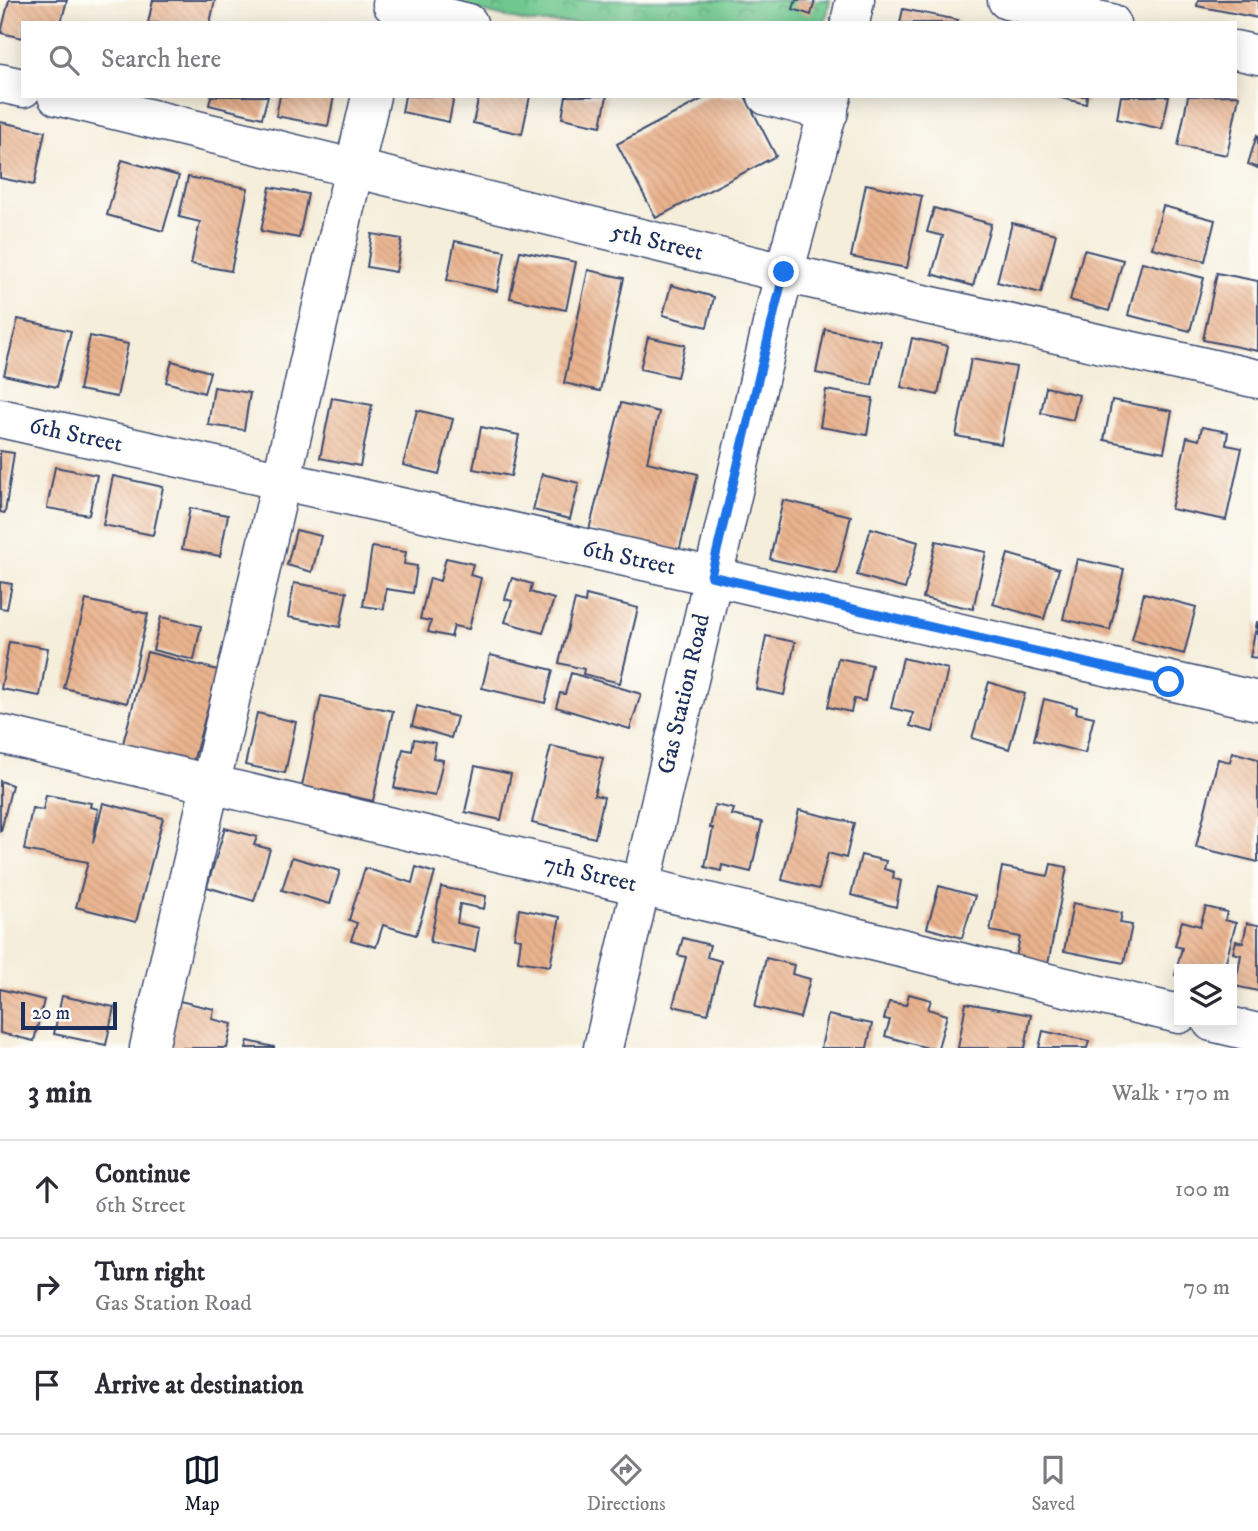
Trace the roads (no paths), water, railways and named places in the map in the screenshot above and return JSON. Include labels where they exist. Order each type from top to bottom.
[{"type":"street","points":[[850,21],[855,0]]},
{"type":"street","points":[[1007,0],[1102,21]]},
{"type":"street","points":[[391,9],[457,21]]},
{"type":"street","points":[[1237,50],[1258,55]]},
{"type":"street","points":[[0,82],[21,87]]},
{"type":"street","name":"5th Street","points":[[65,98],[784,272],[1258,379]]},
{"type":"street","points":[[149,1048],[371,98]]},
{"type":"street","points":[[783,98],[831,104]]},
{"type":"street","name":"Gas Station Road","points":[[603,1048],[784,272],[831,104]]},
{"type":"street","name":"6th Street","points":[[0,418],[1258,701]]},
{"type":"street","name":"7th Street","points":[[0,734],[1174,1013]]},
{"type":"street","points":[[1233,1027],[1258,1033]]}]
